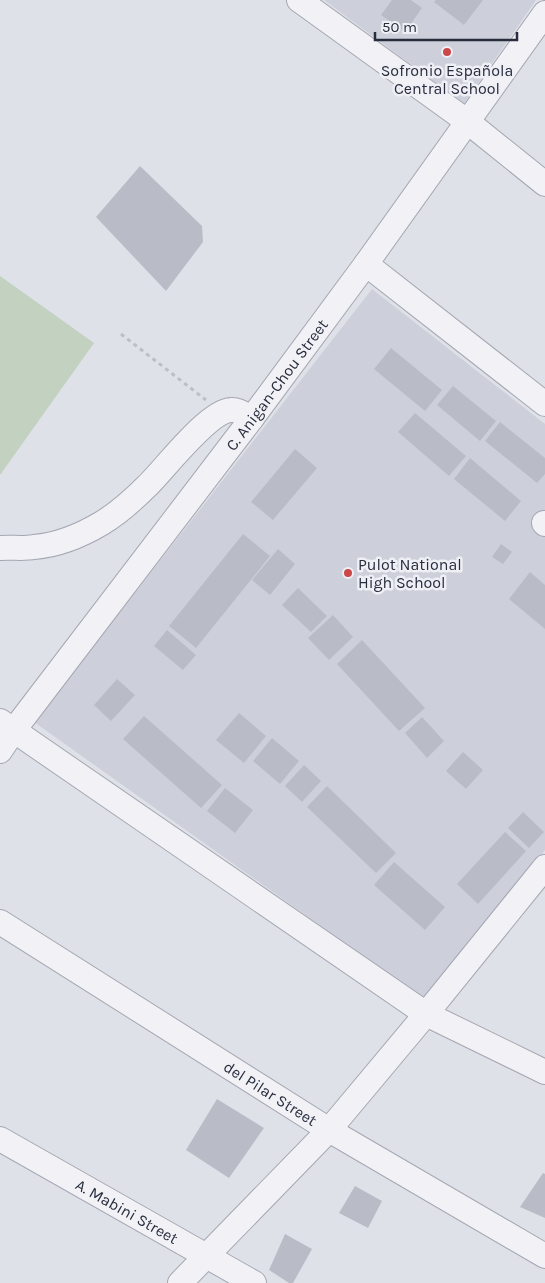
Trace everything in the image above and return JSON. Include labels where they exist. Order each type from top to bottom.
[{"type":"street","points":[[299,0],[468,122],[545,184]]},
{"type":"street","name":"C. Anigan-Chou Street","points":[[0,752],[7,725],[252,418],[366,264],[545,12]]},
{"type":"street","points":[[366,264],[545,404]]},
{"type":"street","points":[[0,548],[35,547],[75,537],[104,522],[146,487],[189,440],[209,421],[222,412],[230,409],[237,410],[252,418]]},
{"type":"street","points":[[7,725],[426,1014],[545,1072]]},
{"type":"street","points":[[180,1283],[329,1130],[545,867]]},
{"type":"street","name":"del Pilar Street","points":[[0,922],[329,1130],[545,1256]]},
{"type":"street","name":"A. Mabini Street","points":[[0,1139],[254,1283]]},
{"type":"path","points":[[121,334],[222,412]]},
{"type":"shaded area","name":"Sofronio Española Central School","points":[[324,0],[536,0],[464,104]]},
{"type":"shaded area","name":"Pulot National High School","points":[[372,289],[545,424],[545,850],[426,1001],[34,722]]},
{"type":"green space","points":[[0,276],[94,343],[0,475]]},
{"type":"building","points":[[392,0],[411,0],[422,8],[405,32],[381,15]]},
{"type":"building","points":[[436,0],[483,0],[464,25],[434,2]]},
{"type":"building","points":[[140,166],[202,226],[203,242],[166,291],[96,217]]},
{"type":"building","points":[[391,348],[442,390],[425,411],[374,369]]},
{"type":"building","points":[[453,386],[496,421],[480,441],[437,405]]},
{"type":"building","points":[[415,413],[466,456],[449,476],[398,432]]},
{"type":"building","points":[[500,422],[545,458],[545,474],[537,483],[485,441]]},
{"type":"building","points":[[295,449],[317,468],[273,520],[251,502]]},
{"type":"building","points":[[470,458],[521,501],[505,521],[454,479]]},
{"type":"building","points":[[243,534],[270,556],[196,648],[169,626]]},
{"type":"building","points":[[501,544],[512,552],[503,564],[492,557]]},
{"type":"building","points":[[278,549],[295,564],[270,595],[252,580]]},
{"type":"building","points":[[530,572],[545,585],[545,629],[509,599]]},
{"type":"building","points":[[298,588],[327,616],[311,632],[282,605]]},
{"type":"building","points":[[333,615],[353,637],[329,660],[308,638]]},
{"type":"building","points":[[167,630],[196,655],[183,670],[154,646]]},
{"type":"building","points":[[362,640],[425,708],[399,731],[337,664]]},
{"type":"building","points":[[117,679],[135,695],[111,721],[94,705]]},
{"type":"building","points":[[239,713],[266,736],[244,763],[216,740]]},
{"type":"building","points":[[144,716],[222,785],[201,808],[123,739]]},
{"type":"building","points":[[422,717],[444,741],[427,758],[405,733]]},
{"type":"building","points":[[272,738],[299,761],[280,784],[253,761]]},
{"type":"building","points":[[463,752],[483,770],[466,789],[446,771]]},
{"type":"building","points":[[304,765],[321,781],[302,802],[285,786]]},
{"type":"building","points":[[327,786],[396,853],[376,873],[307,807]]},
{"type":"building","points":[[225,788],[253,810],[235,833],[207,811]]},
{"type":"building","points":[[523,812],[544,832],[529,848],[508,828]]},
{"type":"building","points":[[505,832],[526,851],[478,904],[457,884]]},
{"type":"building","points":[[394,862],[445,907],[425,930],[374,885]]},
{"type":"building","points":[[217,1099],[264,1128],[229,1178],[186,1150]]},
{"type":"building","points":[[543,1173],[545,1174],[545,1218],[520,1207]]},
{"type":"building","points":[[355,1186],[382,1201],[368,1228],[339,1213]]},
{"type":"building","points":[[285,1234],[312,1249],[293,1283],[289,1283],[269,1270]]},
{"type":"place","name":"Sofronio Española Central School","points":[[447,52]]},
{"type":"place","name":"Pulot National High School","points":[[348,573]]}]
